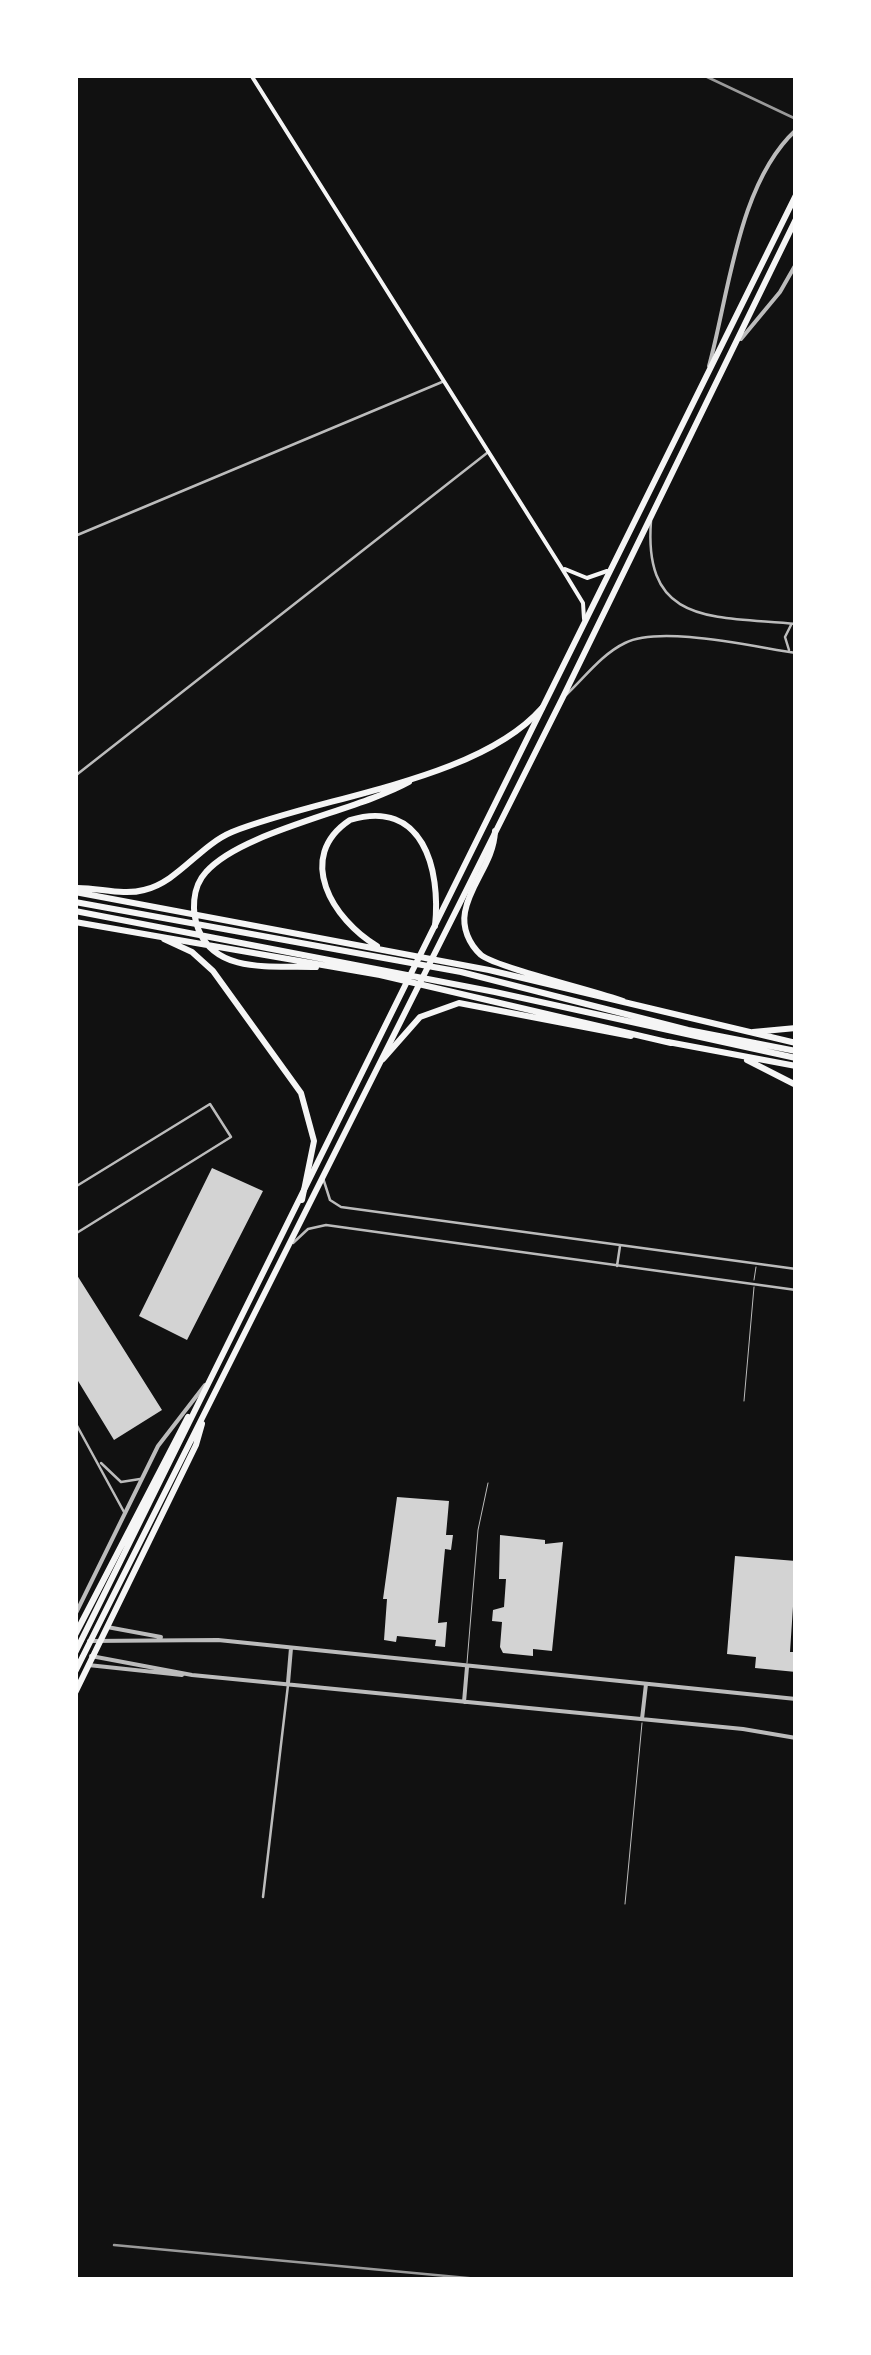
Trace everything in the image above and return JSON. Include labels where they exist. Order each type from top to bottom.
[{"type":"highway","points":[[75,1637],[172,1442],[214,1375],[302,1200],[796,195]]},
{"type":"highway","points":[[75,1653],[176,1457],[202,1418],[383,1059],[796,219]]},
{"type":"highway","points":[[337,967],[238,964],[212,949],[198,928],[194,902],[201,878],[228,855],[495,745],[519,731],[542,708]]},
{"type":"highway","points":[[75,890],[148,889],[165,881],[207,844],[236,830],[417,776]]},
{"type":"highway","points":[[386,952],[342,917],[322,876],[326,846],[350,820],[392,818],[415,834],[433,868],[434,926]]},
{"type":"highway","points":[[495,831],[491,853],[465,912],[468,936],[476,950],[497,964],[657,1012]]},
{"type":"highway","points":[[75,890],[462,968],[796,1043]]},
{"type":"highway","points":[[75,902],[386,952]]},
{"type":"highway","points":[[75,912],[796,1055]]},
{"type":"highway","points":[[75,922],[382,972]]},
{"type":"highway","points":[[133,932],[176,944],[200,958],[301,1092],[310,1112],[314,1141],[302,1200]]},
{"type":"highway","points":[[462,968],[688,1030],[796,1055]]},
{"type":"highway","points":[[456,988],[671,1043]]},
{"type":"highway","points":[[383,1059],[420,1017],[459,1003],[796,1066]]},
{"type":"highway","points":[[737,1031],[796,1028]]},
{"type":"highway","points":[[736,1056],[796,1085]]},
{"type":"highway","points":[[75,1693],[77,1675],[200,1400]]},
{"type":"highway","points":[[77,1675],[88,1665],[198,1440],[202,1418]]},
{"type":"highway","points":[[86,1614],[91,1629],[107,1624]]},
{"type":"main road","points":[[251,75],[561,566],[583,604],[583,625]]},
{"type":"main road","points":[[561,566],[587,578],[610,569]]},
{"type":"street","points":[[695,404],[740,238],[774,154],[795,133]]},
{"type":"street","points":[[732,351],[780,292],[796,264]]},
{"type":"street","points":[[75,536],[444,381]]},
{"type":"street","points":[[75,776],[488,452]]},
{"type":"street","points":[[651,518],[653,573],[670,599],[703,612],[794,624],[785,637],[790,652]]},
{"type":"street","points":[[562,699],[609,652],[633,639],[665,637],[796,652]]},
{"type":"street","points":[[75,1187],[210,1104],[231,1137],[75,1234]]},
{"type":"street","points":[[323,1176],[328,1197],[338,1206],[796,1268]]},
{"type":"street","points":[[287,1247],[308,1229],[326,1225],[796,1290]]},
{"type":"street","points":[[617,1267],[620,1246]]},
{"type":"street","points":[[75,1615],[158,1446],[214,1375]]},
{"type":"street","points":[[75,1422],[122,1504],[123,1521]]},
{"type":"street","points":[[100,1462],[127,1483],[140,1479],[147,1470]]},
{"type":"street","points":[[108,1571],[110,1547]]},
{"type":"street","points":[[107,1624],[122,1633],[292,1646],[796,1700]]},
{"type":"street","points":[[75,1637],[98,1642],[176,1638]]},
{"type":"street","points":[[263,1897],[292,1646]]},
{"type":"street","points":[[75,1653],[192,1674]]},
{"type":"street","points":[[88,1665],[642,1719],[796,1738]]},
{"type":"street","points":[[464,1702],[467,1666]]},
{"type":"street","points":[[642,1719],[646,1682]]},
{"type":"lane","points":[[744,1401],[756,1264]]},
{"type":"lane","points":[[467,1666],[478,1530],[488,1483]]},
{"type":"lane","points":[[624,1904],[642,1719]]},
{"type":"building","points":[[212,1168],[263,1191],[187,1340],[139,1316]]},
{"type":"building","points":[[75,1272],[162,1410],[114,1440],[75,1376]]},
{"type":"building","points":[[397,1497],[449,1501],[446,1535],[453,1535],[451,1550],[445,1549],[438,1623],[447,1622],[445,1647],[435,1646],[436,1640],[397,1636],[396,1642],[384,1640],[387,1599],[383,1599]]},
{"type":"building","points":[[500,1535],[545,1540],[545,1544],[563,1542],[552,1651],[533,1649],[533,1656],[503,1653],[500,1647],[502,1622],[492,1621],[493,1610],[504,1607],[506,1579],[499,1579]]},
{"type":"building","points":[[735,1556],[796,1561],[790,1652],[796,1652],[796,1672],[755,1668],[756,1657],[727,1654]]},
{"type":"railway","points":[[703,75],[796,119]]},
{"type":"railway","points":[[114,2245],[489,2280]]}]
